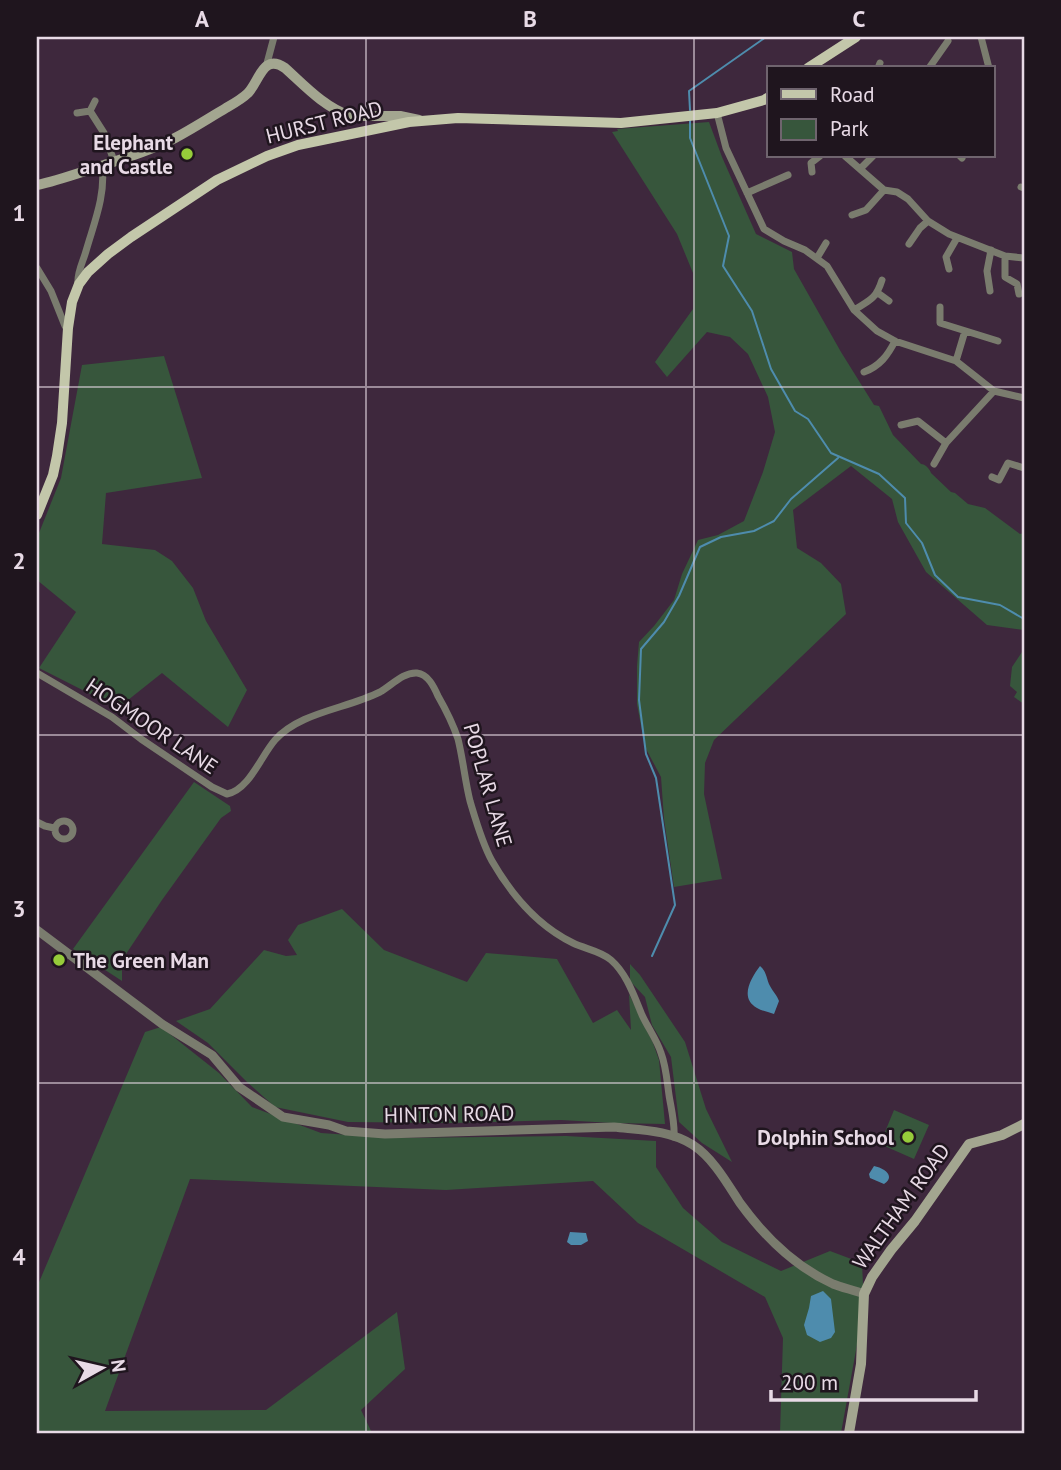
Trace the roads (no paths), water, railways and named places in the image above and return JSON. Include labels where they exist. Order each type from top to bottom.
[{"type":"main road","points":[[811,66],[856,37]]},
{"type":"main road","points":[[37,185],[82,173],[175,138],[249,92],[266,67],[273,63],[279,64],[334,109],[350,116],[400,116],[421,120]]},
{"type":"main road","name":"HURST ROAD","points":[[37,515],[53,475],[59,448],[68,328],[79,284],[96,265],[131,237],[217,180],[267,156],[298,145],[421,120],[458,118],[607,124],[698,116],[767,98]]},
{"type":"main road","points":[[357,116],[358,132]]},
{"type":"main road","name":"WALTHAM ROAD","points":[[849,1433],[861,1364],[864,1294],[867,1285],[969,1144],[1002,1135],[1024,1124]]},
{"type":"street","points":[[981,37],[988,66]]},
{"type":"street","points":[[930,66],[949,38]]},
{"type":"street","points":[[273,40],[279,64]]},
{"type":"street","points":[[266,67],[273,40]]},
{"type":"street","points":[[90,111],[95,101]]},
{"type":"street","points":[[90,111],[103,133],[114,162]]},
{"type":"street","points":[[77,113],[90,111]]},
{"type":"street","points":[[716,113],[726,148],[764,229],[805,250],[827,265],[854,310],[877,331],[895,341],[956,361],[994,391],[1024,398]]},
{"type":"street","points":[[812,172],[811,163],[817,158]]},
{"type":"street","points":[[847,158],[884,190],[897,192],[908,199],[928,221],[949,234],[1005,256],[1024,258]]},
{"type":"street","points":[[860,169],[871,158]]},
{"type":"street","points":[[79,284],[80,270],[100,203],[104,182],[102,165]]},
{"type":"street","points":[[747,193],[788,175]]},
{"type":"street","points":[[852,215],[866,210],[884,190]]},
{"type":"street","points":[[909,244],[928,221]]},
{"type":"street","points":[[914,236],[921,243]]},
{"type":"street","points":[[949,269],[946,257],[957,238]]},
{"type":"street","points":[[817,258],[826,243]]},
{"type":"street","points":[[990,290],[988,271],[991,250]]},
{"type":"street","points":[[85,255],[96,265]]},
{"type":"street","points":[[1005,256],[1005,276],[1017,284],[1018,294]]},
{"type":"street","points":[[37,268],[68,328]]},
{"type":"street","points":[[854,310],[878,293],[882,280]]},
{"type":"street","points":[[878,293],[889,301]]},
{"type":"street","points":[[940,307],[940,323],[998,341]]},
{"type":"street","points":[[58,309],[71,308]]},
{"type":"street","points":[[956,361],[965,331]]},
{"type":"street","points":[[864,372],[874,368],[889,354],[895,341]]},
{"type":"street","points":[[933,464],[946,443],[994,391]]},
{"type":"street","points":[[901,425],[919,417],[946,443]]},
{"type":"street","points":[[996,479],[1004,461],[1024,468]]},
{"type":"street","name":"HOGMOOR LANE","points":[[37,673],[112,717],[212,787],[228,794],[238,791],[266,750],[292,725],[357,702],[382,691],[402,677],[419,673]]},
{"type":"street","name":"POPLAR LANE","points":[[419,673],[432,685],[457,736],[476,822],[492,862],[519,901],[544,925],[573,943],[610,959],[631,989],[662,1053],[674,1137]]},
{"type":"street","points":[[37,822],[54,828]]},
{"type":"street","name":"HINTON ROAD","points":[[37,930],[162,1024],[212,1055],[239,1087],[283,1117],[329,1125],[346,1131],[385,1134],[614,1128],[674,1137],[701,1151],[750,1216],[798,1263],[834,1284],[864,1294]]},
{"type":"water","points":[[760,966],[779,1001],[774,1014],[757,1008],[749,999],[750,982]]},
{"type":"water","points":[[874,1166],[885,1170],[889,1175],[884,1184],[870,1178],[869,1174]]},
{"type":"water","points":[[570,1232],[586,1233],[588,1241],[581,1245],[571,1245],[567,1242]]},
{"type":"water","points":[[823,1291],[831,1299],[835,1332],[831,1338],[820,1342],[807,1335],[804,1325],[811,1296]]},
{"type":"waterway","points":[[690,110],[689,91],[766,37]]},
{"type":"waterway","points":[[690,119],[690,138],[729,236],[723,266],[752,311],[771,369],[795,411],[808,419],[831,453],[879,474],[905,498],[906,523],[922,543],[935,575],[958,597],[1000,605],[1024,619]]},
{"type":"waterway","points":[[652,956],[675,905],[656,778],[646,754],[639,700],[641,649],[664,622],[679,596],[700,547],[721,537],[754,531],[774,521],[791,499],[838,458]]},
{"type":"place","name":"Elephant and Castle","points":[[187,154]]},
{"type":"place","name":"The Green Man","points":[[59,960]]},
{"type":"place","name":"Dolphin School","points":[[908,1137]]}]
